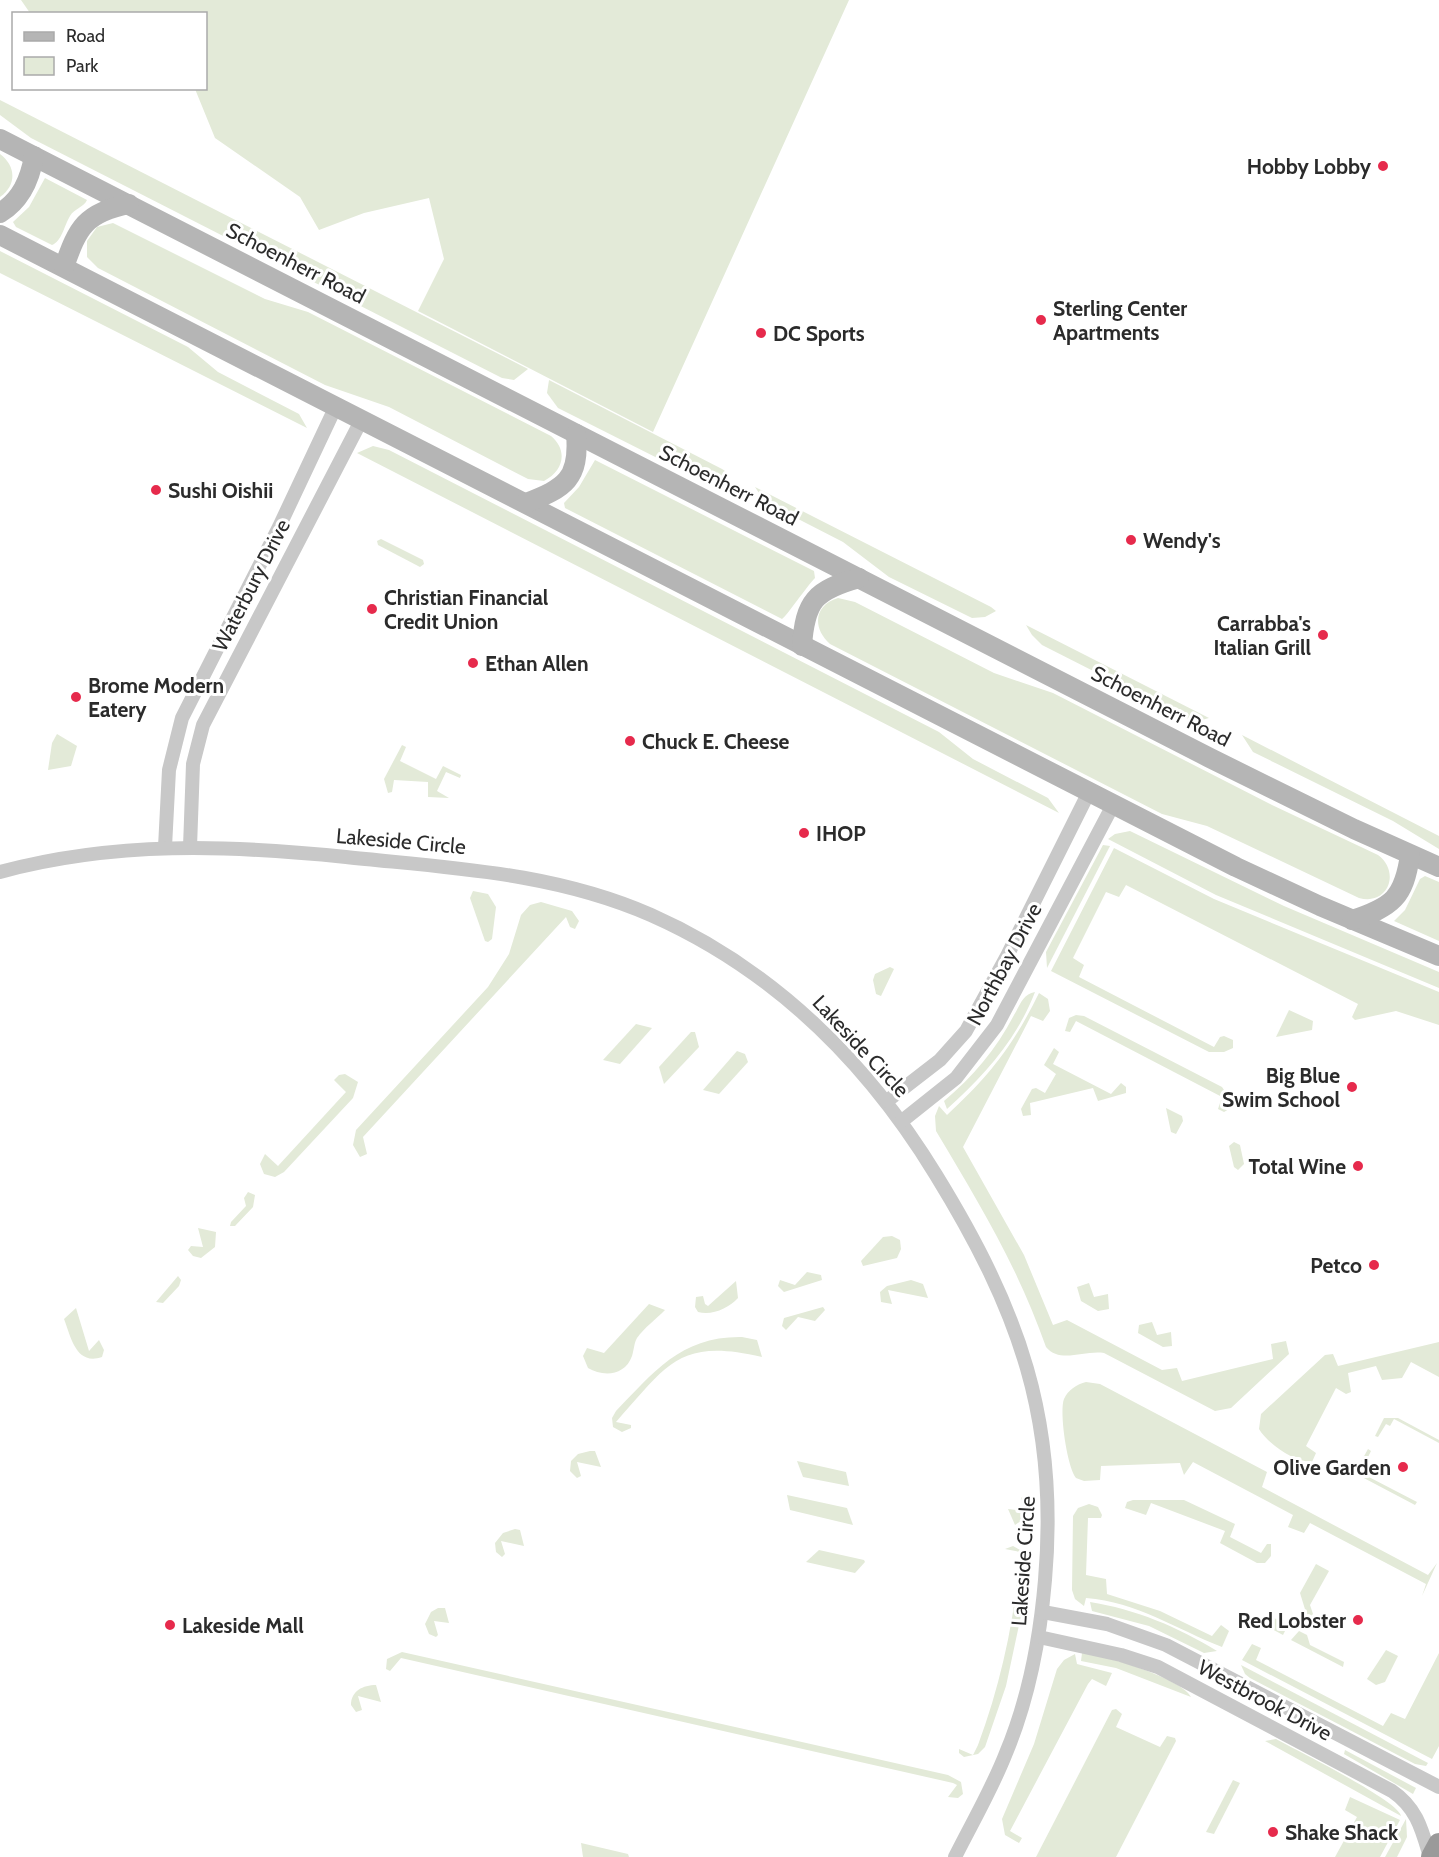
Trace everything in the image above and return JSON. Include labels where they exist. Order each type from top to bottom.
[{"type":"highway","points":[[1431,1857],[1439,1844]]},
{"type":"main road","name":"Schoenherr Road","points":[[0,139],[1299,803],[1439,867]]},
{"type":"main road","points":[[0,213],[16,202],[23,191],[34,156]]},
{"type":"main road","points":[[64,267],[75,239],[87,220],[108,208],[129,204]]},
{"type":"main road","points":[[0,235],[1113,805],[1273,885],[1439,956]]},
{"type":"main road","points":[[526,503],[551,493],[570,478],[576,458],[576,434]]},
{"type":"main road","points":[[802,646],[806,614],[818,595],[827,588],[858,578]]},
{"type":"main road","points":[[1352,920],[1383,909],[1397,897],[1408,871],[1410,855]]},
{"type":"street","name":"Waterbury Drive","points":[[165,847],[169,770],[182,718],[279,527],[336,406]]},
{"type":"street","name":"Waterbury Drive","points":[[190,847],[193,764],[203,724],[362,419]]},
{"type":"street","name":"Northbay Drive","points":[[887,1101],[940,1060],[966,1031],[1012,947],[1089,792]]},
{"type":"street","name":"Northbay Drive","points":[[903,1121],[956,1078],[997,1025],[1113,805]]},
{"type":"street","name":"Lakeside Circle","points":[[0,872],[101,852],[190,847],[312,854],[506,873],[553,883],[650,915],[695,938],[766,982],[825,1031],[903,1121],[946,1190],[997,1284],[1033,1382],[1044,1442],[1050,1495],[1043,1612],[1028,1691],[1006,1753],[955,1857]]},
{"type":"street","name":"Westbrook Drive","points":[[1043,1612],[1107,1624],[1166,1645],[1439,1787]]},
{"type":"street","name":"Westbrook Drive","points":[[1039,1637],[1121,1655],[1158,1667],[1392,1791],[1403,1799],[1415,1814],[1431,1857]]},
{"type":"green space","points":[[21,0],[849,0],[653,432],[418,311],[444,259],[429,198],[364,213],[319,230],[300,197],[215,138],[195,90],[207,90],[207,12],[29,12]]},
{"type":"green space","points":[[0,100],[528,369],[514,380],[502,378],[31,138],[0,115]]},
{"type":"green space","points":[[0,154],[12,170],[12,181],[0,197]]},
{"type":"green space","points":[[45,178],[87,200],[72,214],[61,237],[52,245],[16,227],[13,222],[29,207]]},
{"type":"green space","points":[[113,223],[265,299],[308,312],[551,436],[562,454],[556,472],[544,481],[528,479],[389,407],[325,385],[98,268],[87,257],[87,241],[97,227]]},
{"type":"green space","points":[[0,251],[188,347],[218,372],[299,414],[307,428],[0,273]]},
{"type":"green space","points":[[549,380],[728,473],[713,482],[699,479],[558,408],[547,393]]},
{"type":"green space","points":[[373,446],[389,450],[939,732],[973,759],[1048,798],[1059,813],[357,453]]},
{"type":"green space","points":[[595,460],[814,571],[815,578],[782,619],[565,508],[564,503],[579,487]]},
{"type":"green space","points":[[755,487],[996,611],[985,617],[972,618],[889,577],[843,542],[765,502]]},
{"type":"green space","points":[[381,539],[423,560],[424,564],[420,567],[378,545],[377,541]]},
{"type":"green space","points":[[838,598],[855,602],[994,673],[1053,693],[1272,805],[1378,855],[1389,870],[1388,886],[1377,897],[1359,898],[1207,826],[1162,814],[830,644],[820,631],[818,618],[824,606]]},
{"type":"green space","points":[[1026,625],[1209,718],[1198,721],[1186,718],[1042,645]]},
{"type":"green space","points":[[57,734],[77,746],[71,766],[48,770],[52,743]]},
{"type":"green space","points":[[1242,735],[1439,836],[1439,849],[1393,821],[1253,752]]},
{"type":"green space","points":[[402,745],[406,747],[400,761],[436,779],[443,766],[461,775],[460,778],[446,772],[437,791],[449,798],[428,797],[428,782],[394,780],[392,792],[388,793],[384,779]]},
{"type":"green space","points":[[1130,831],[1284,906],[1439,972],[1439,988],[1216,895],[1108,839],[1115,834]]},
{"type":"green space","points":[[1103,845],[1110,846],[1047,968],[1046,952]]},
{"type":"green space","points":[[1114,848],[1214,899],[1439,992],[1439,1025],[1396,1011],[1355,1020],[1352,1017],[1358,1004],[1126,885],[1119,897],[1106,892],[1073,958],[1084,965],[1079,977],[1214,1047],[1220,1037],[1224,1036],[1233,1040],[1233,1048],[1224,1052],[1209,1052],[1051,971]]},
{"type":"green space","points":[[1425,876],[1439,882],[1439,941],[1394,921],[1405,910],[1420,879]]},
{"type":"green space","points":[[473,891],[488,894],[496,907],[492,939],[488,942],[485,941],[470,898]]},
{"type":"green space","points":[[541,902],[572,911],[579,921],[575,929],[570,927],[566,917],[363,1137],[367,1154],[360,1157],[353,1145],[356,1130],[488,987],[509,954],[521,915],[530,905]]},
{"type":"green space","points":[[890,967],[894,969],[881,996],[876,994],[873,980],[875,974]]},
{"type":"green space","points":[[1035,992],[1019,1025],[998,1056],[947,1109],[944,1101],[984,1061],[1000,1039],[1022,1000]]},
{"type":"green space","points":[[1039,993],[1048,999],[1050,1011],[1043,1021],[1031,1016],[963,1147],[1024,1255],[1053,1325],[1067,1320],[1162,1370],[1177,1368],[1182,1381],[1273,1359],[1271,1344],[1286,1341],[1289,1354],[1231,1408],[1215,1411],[1104,1353],[1065,1356],[1058,1355],[1046,1347],[1010,1262],[936,1131],[935,1116],[939,1106],[947,1115],[976,1087],[1010,1044]]},
{"type":"green space","points":[[1289,1010],[1313,1021],[1312,1030],[1276,1037]]},
{"type":"green space","points":[[1076,1015],[1084,1016],[1222,1087],[1228,1096],[1229,1109],[1224,1112],[1218,1109],[1222,1097],[1076,1021],[1070,1032],[1065,1031],[1069,1018]]},
{"type":"green space","points":[[636,1024],[652,1028],[620,1064],[603,1060]]},
{"type":"green space","points":[[691,1032],[695,1032],[699,1047],[664,1084],[659,1067]]},
{"type":"green space","points":[[1054,1048],[1059,1052],[1053,1064],[1111,1094],[1121,1083],[1126,1087],[1126,1093],[1098,1101],[1093,1088],[1030,1103],[1031,1115],[1023,1116],[1021,1109],[1032,1089],[1036,1088],[1045,1093],[1056,1074],[1044,1065]]},
{"type":"green space","points":[[737,1051],[745,1054],[748,1062],[719,1094],[703,1090]]},
{"type":"green space","points":[[345,1074],[358,1082],[353,1098],[284,1172],[275,1177],[264,1174],[260,1164],[265,1154],[278,1166],[346,1092],[334,1080],[339,1075]]},
{"type":"green space","points":[[1166,1108],[1182,1116],[1183,1121],[1176,1134],[1171,1132]]},
{"type":"green space","points":[[1234,1142],[1240,1145],[1244,1164],[1238,1170],[1234,1167],[1229,1146]]},
{"type":"green space","points":[[248,1192],[255,1195],[253,1207],[235,1226],[230,1226],[246,1206],[244,1198]]},
{"type":"green space","points":[[198,1228],[216,1232],[215,1247],[201,1258],[193,1256],[188,1250],[191,1246],[203,1247]]},
{"type":"green space","points":[[892,1236],[900,1240],[901,1249],[897,1258],[863,1266],[861,1261],[883,1237]]},
{"type":"green space","points":[[807,1272],[821,1275],[822,1280],[784,1292],[778,1286],[780,1280],[795,1285]]},
{"type":"green space","points":[[178,1276],[181,1280],[179,1286],[163,1303],[156,1302]]},
{"type":"green space","points":[[911,1280],[923,1284],[928,1298],[888,1290],[892,1304],[881,1302],[880,1292],[887,1286]]},
{"type":"green space","points":[[736,1281],[738,1298],[734,1302],[714,1312],[698,1312],[695,1307],[696,1297],[703,1296],[708,1306]]},
{"type":"green space","points":[[1089,1283],[1094,1297],[1108,1294],[1109,1309],[1098,1311],[1081,1301],[1077,1287]]},
{"type":"green space","points":[[649,1304],[665,1310],[637,1338],[629,1363],[613,1373],[600,1373],[588,1368],[583,1356],[587,1348],[604,1353]]},
{"type":"green space","points":[[823,1307],[825,1310],[815,1321],[798,1317],[786,1330],[782,1326],[784,1318]]},
{"type":"green space","points":[[76,1308],[89,1351],[99,1340],[104,1350],[102,1357],[93,1359],[80,1354],[72,1341],[64,1319]]},
{"type":"green space","points":[[1152,1322],[1157,1335],[1171,1332],[1172,1346],[1163,1347],[1138,1333],[1139,1325]]},
{"type":"green space","points":[[742,1337],[757,1340],[762,1357],[711,1351],[693,1354],[677,1361],[649,1385],[616,1422],[631,1425],[631,1428],[622,1432],[613,1427],[612,1418],[616,1411],[670,1359],[702,1343],[721,1338]]},
{"type":"green space","points":[[1439,1342],[1439,1377],[1411,1362],[1402,1378],[1382,1380],[1376,1366],[1348,1373],[1351,1392],[1346,1394],[1336,1388],[1306,1446],[1316,1453],[1312,1462],[1290,1456],[1263,1435],[1259,1429],[1261,1414],[1325,1355],[1333,1354],[1338,1366]]},
{"type":"green space","points":[[1086,1382],[1100,1384],[1267,1472],[1262,1487],[1428,1575],[1437,1563],[1422,1596],[1426,1584],[1310,1523],[1304,1533],[1288,1527],[1293,1515],[1193,1462],[1184,1475],[1180,1463],[1101,1466],[1100,1480],[1084,1481],[1076,1478],[1067,1451],[1063,1426],[1063,1405],[1070,1390]]},
{"type":"green space","points":[[1384,1418],[1398,1418],[1439,1440],[1439,1443],[1394,1419],[1390,1426],[1386,1424],[1378,1437],[1375,1436]]},
{"type":"green space","points":[[1368,1449],[1371,1451],[1364,1465],[1368,1468],[1365,1475],[1417,1502],[1415,1505],[1360,1476],[1358,1467]]},
{"type":"green space","points":[[595,1451],[601,1467],[577,1462],[581,1476],[577,1478],[570,1471],[571,1461],[578,1454]]},
{"type":"green space","points":[[797,1461],[846,1472],[849,1486],[803,1477]]},
{"type":"green space","points":[[787,1495],[847,1508],[853,1525],[790,1510]]},
{"type":"green space","points":[[1024,1496],[1027,1500],[1027,1517],[1015,1525],[1008,1509],[1023,1511],[1021,1498]]},
{"type":"green space","points":[[1184,1500],[1235,1524],[1230,1537],[1261,1553],[1267,1544],[1271,1544],[1271,1556],[1265,1563],[1257,1563],[1220,1543],[1225,1531],[1151,1503],[1146,1515],[1125,1508],[1127,1502]]},
{"type":"green space","points":[[1089,1504],[1098,1507],[1102,1515],[1101,1518],[1088,1518],[1086,1575],[1106,1579],[1107,1594],[1160,1611],[1212,1636],[1221,1625],[1229,1631],[1222,1647],[1156,1617],[1122,1605],[1086,1598],[1084,1606],[1075,1599],[1072,1590],[1073,1516],[1078,1508]]},
{"type":"green space","points":[[515,1529],[520,1530],[524,1546],[501,1541],[505,1554],[502,1557],[496,1552],[495,1543],[503,1533]]},
{"type":"green space","points":[[1013,1546],[1022,1551],[1027,1563],[1022,1611],[1006,1686],[985,1747],[978,1754],[964,1757],[959,1753],[959,1749],[973,1755],[978,1745],[994,1698],[1006,1650],[1015,1602],[1020,1552],[1005,1549]]},
{"type":"green space","points":[[819,1550],[865,1562],[855,1573],[806,1562]]},
{"type":"green space","points":[[1316,1564],[1329,1571],[1310,1605],[1313,1614],[1308,1619],[1300,1593]]},
{"type":"green space","points":[[1090,1602],[1123,1609],[1156,1620],[1217,1651],[1204,1653],[1149,1626],[1092,1611]]},
{"type":"green space","points":[[438,1608],[445,1608],[449,1623],[434,1621],[438,1635],[436,1637],[429,1634],[425,1624],[431,1612]]},
{"type":"green space","points":[[1268,1615],[1288,1625],[1283,1635],[1266,1626]]},
{"type":"green space","points":[[1299,1631],[1307,1635],[1310,1645],[1344,1662],[1343,1667],[1291,1640]]},
{"type":"green space","points":[[1252,1644],[1261,1648],[1256,1660],[1383,1726],[1391,1713],[1405,1719],[1439,1653],[1439,1746],[1432,1759],[1242,1660]]},
{"type":"green space","points":[[1386,1650],[1398,1656],[1385,1682],[1376,1685],[1367,1679]]},
{"type":"green space","points":[[402,1652],[948,1775],[961,1782],[963,1794],[958,1798],[948,1797],[957,1785],[953,1783],[401,1658],[390,1671],[386,1669],[387,1659]]},
{"type":"green space","points":[[1082,1653],[1124,1663],[1159,1675],[1185,1690],[1191,1697],[1116,1668],[1081,1661]]},
{"type":"green space","points":[[1075,1654],[1077,1664],[1112,1673],[1106,1686],[1092,1679],[1088,1684],[1010,1831],[1022,1838],[1019,1843],[1005,1835],[1002,1819],[1034,1744],[1057,1669],[1064,1660]]},
{"type":"green space","points":[[1241,1665],[1428,1763],[1426,1766],[1415,1764],[1250,1678],[1245,1674]]},
{"type":"green space","points":[[376,1685],[381,1702],[358,1696],[362,1710],[356,1712],[351,1705],[355,1693],[367,1686]]},
{"type":"green space","points":[[1116,1709],[1122,1714],[1116,1727],[1160,1747],[1167,1736],[1175,1738],[1176,1741],[1116,1857],[1036,1857],[1112,1710]]},
{"type":"green space","points":[[1276,1739],[1366,1788],[1396,1809],[1401,1816],[1265,1741]]},
{"type":"green space","points":[[1345,1750],[1416,1788],[1413,1794],[1344,1754]]},
{"type":"green space","points":[[1233,1780],[1240,1783],[1214,1834],[1206,1832]]},
{"type":"green space","points":[[1350,1797],[1400,1820],[1380,1857],[1335,1857],[1357,1817],[1345,1810]]},
{"type":"green space","points":[[1406,1819],[1407,1837],[1397,1857],[1385,1857]]},
{"type":"green space","points":[[581,1843],[628,1854],[629,1857],[583,1857]]},
{"type":"place","name":"Hobby Lobby","points":[[1383,166]]},
{"type":"place","name":"Sterling Center Apartments","points":[[1041,320]]},
{"type":"place","name":"DC Sports","points":[[761,333]]},
{"type":"place","name":"Sushi Oishii","points":[[156,490]]},
{"type":"place","name":"Wendy's","points":[[1131,540]]},
{"type":"place","name":"Christian Financial Credit Union","points":[[372,609]]},
{"type":"place","name":"Carrabba's Italian Grill","points":[[1323,635]]},
{"type":"place","name":"Ethan Allen","points":[[473,663]]},
{"type":"place","name":"Brome Modern Eatery","points":[[76,697]]},
{"type":"place","name":"Chuck E. Cheese","points":[[630,741]]},
{"type":"place","name":"IHOP","points":[[804,833]]},
{"type":"place","name":"Big Blue Swim School","points":[[1352,1087]]},
{"type":"place","name":"Total Wine","points":[[1358,1166]]},
{"type":"place","name":"Petco","points":[[1374,1265]]},
{"type":"place","name":"Olive Garden","points":[[1403,1467]]},
{"type":"place","name":"Red Lobster","points":[[1358,1620]]},
{"type":"place","name":"Lakeside Mall","points":[[170,1625]]},
{"type":"place","name":"Shake Shack","points":[[1273,1832]]}]
